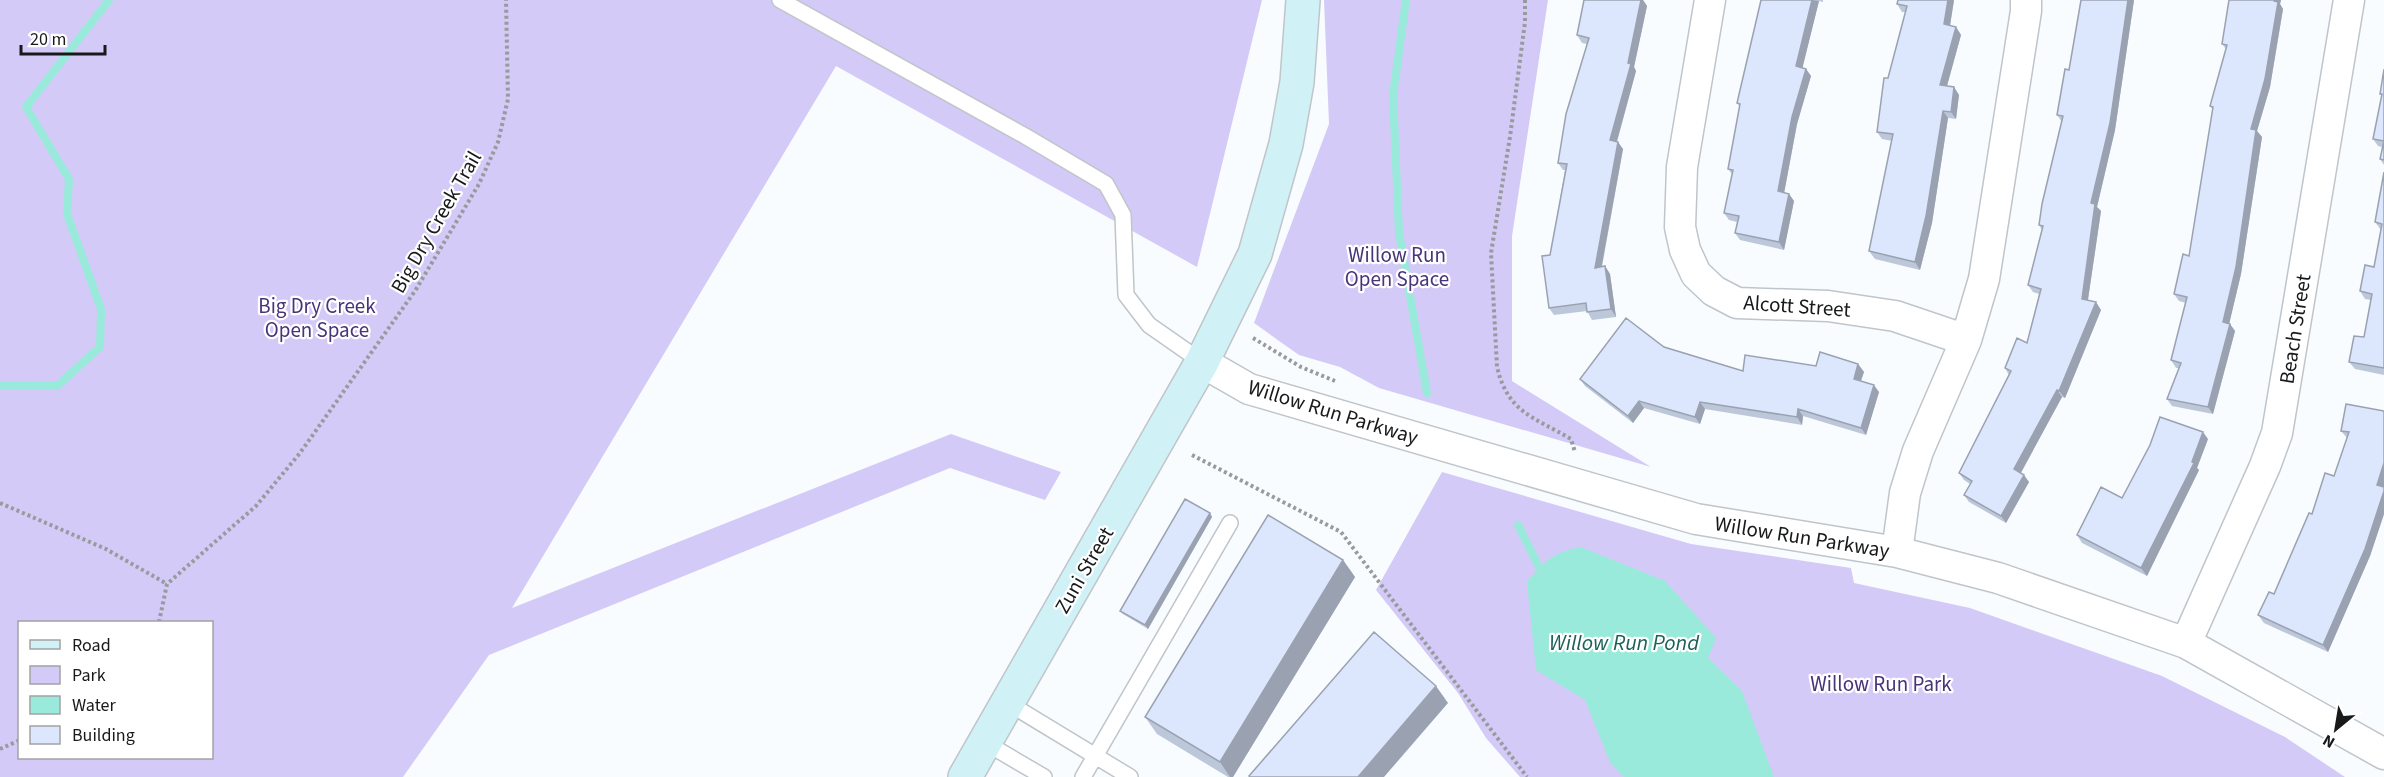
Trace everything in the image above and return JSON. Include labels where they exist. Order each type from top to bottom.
[{"type":"main road","name":"Zuni Street","points":[[965,777],[1202,362],[1255,254],[1286,144],[1298,82],[1303,0]]},
{"type":"street","name":"Alcott Street","points":[[1710,0],[1682,167],[1680,227],[1685,250],[1696,274],[1714,291],[1737,303],[1828,306],[1884,314],[1966,339]]},
{"type":"street","points":[[1897,552],[1905,493],[1918,451],[1966,339],[1984,279],[2026,0]]},
{"type":"street","name":"Beach Street","points":[[2186,643],[2277,434],[2349,0]]},
{"type":"street","name":"Willow Run Parkway","points":[[1202,362],[1250,389],[1696,519],[1897,552],[1998,578],[2186,643],[2384,754]]},
{"type":"lane","points":[[780,0],[1025,136],[1106,184],[1123,215],[1126,295],[1149,325],[1202,362]]},
{"type":"lane","points":[[1083,777],[1230,523]]},
{"type":"lane","points":[[1008,703],[1130,777]]},
{"type":"lane","points":[[986,743],[1044,777]]},
{"type":"path","name":"Big Dry Creek Trail","points":[[167,584],[256,506],[300,453],[415,291],[473,194],[498,142],[508,99],[506,0]]},
{"type":"path","points":[[1525,0],[1525,22],[1510,137],[1491,253],[1497,368],[1501,386],[1513,405],[1571,439],[1576,452],[1564,449]]},
{"type":"path","points":[[1253,338],[1301,367],[1340,383]]},
{"type":"path","points":[[1191,455],[1341,532],[1527,777]]},
{"type":"path","points":[[0,503],[106,549],[167,584],[159,621]]},
{"type":"path","points":[[0,749],[18,741]]},
{"type":"green space","name":"Big Dry Creek Open Space","points":[[0,0],[1262,0],[1197,267],[836,66],[512,608],[951,434],[1061,472],[1045,500],[950,468],[489,655],[403,777],[0,777]]},
{"type":"green space","name":"Willow Run Open Space","points":[[1324,0],[1548,0],[1512,236],[1512,381],[1651,467],[1379,388],[1340,367],[1299,355],[1254,323],[1329,124]]},
{"type":"green space","name":"Willow Run Park","points":[[1442,472],[1691,544],[1851,568],[1854,583],[1970,608],[2162,676],[2285,737],[2345,777],[1520,777],[1486,738],[1458,693],[1376,590]]},
{"type":"water","name":"Willow Run Pond","points":[[1581,547],[1665,581],[1716,638],[1708,658],[1742,691],[1774,777],[1624,777],[1610,762],[1585,700],[1536,670],[1527,582],[1550,558]]},
{"type":"building","points":[[1584,0],[1641,0],[1628,63],[1631,64],[1610,140],[1618,142],[1595,268],[1605,266],[1611,309],[1587,312],[1586,303],[1549,308],[1542,256],[1550,255],[1567,164],[1558,163],[1566,114],[1589,38],[1577,35]]},
{"type":"building","points":[[1761,0],[1812,0],[1796,66],[1806,69],[1792,117],[1778,191],[1789,194],[1779,242],[1735,233],[1739,216],[1724,213],[1733,170],[1728,169],[1740,104],[1737,103]]},
{"type":"building","points":[[1898,0],[1948,0],[1944,24],[1956,27],[1940,85],[1954,87],[1951,112],[1943,111],[1926,216],[1915,262],[1869,251],[1893,134],[1877,132],[1884,78],[1888,78],[1907,6],[1897,4]]},
{"type":"building","points":[[2081,0],[2128,0],[2110,123],[2091,203],[2095,204],[2082,299],[2096,302],[2059,391],[2057,390],[2014,469],[2024,475],[2001,516],[1964,495],[1972,481],[1959,473],[2011,371],[2005,368],[2017,338],[2027,343],[2041,289],[2028,285],[2043,226],[2039,225],[2042,204],[2063,116],[2057,115],[2065,69],[2069,70]]},
{"type":"building","points":[[2229,0],[2274,0],[2278,2],[2265,79],[2251,129],[2256,130],[2236,267],[2223,322],[2230,324],[2208,407],[2167,399],[2181,363],[2171,360],[2187,297],[2174,294],[2183,254],[2189,256],[2213,107],[2210,106],[2227,45],[2222,44]]},
{"type":"building","points":[[2384,69],[2384,141],[2373,139],[2382,94],[2380,94]]},
{"type":"building","points":[[2384,141],[2384,160],[2380,159]]},
{"type":"building","points":[[2384,172],[2384,368],[2349,362],[2354,336],[2364,337],[2372,294],[2360,291],[2365,265],[2374,267],[2382,224],[2375,222]]},
{"type":"building","points":[[1626,318],[1664,347],[1743,371],[1745,355],[1816,366],[1820,352],[1858,364],[1854,379],[1874,385],[1861,428],[1798,409],[1797,417],[1700,402],[1695,417],[1639,401],[1628,416],[1580,379]]},
{"type":"building","points":[[2346,404],[2384,411],[2384,463],[2377,485],[2384,487],[2384,491],[2365,549],[2323,645],[2258,615],[2269,592],[2274,594],[2309,513],[2312,514],[2325,473],[2334,476],[2349,432],[2341,431]]},
{"type":"building","points":[[2160,417],[2203,432],[2192,462],[2194,463],[2141,568],[2077,535],[2101,487],[2122,498],[2150,445]]},
{"type":"building","points":[[1185,499],[1210,513],[1145,625],[1120,611]]},
{"type":"building","points":[[1268,515],[1343,560],[1220,762],[1145,717]]},
{"type":"building","points":[[1374,632],[1436,686],[1358,777],[1250,777],[1249,776]]},
{"type":"waterway","points":[[0,385],[57,386],[100,347],[101,309],[67,214],[69,179],[26,107],[109,0]]},
{"type":"waterway","points":[[1406,0],[1393,95],[1399,233],[1427,393]]},
{"type":"waterway","points":[[1518,525],[1539,567]]}]
